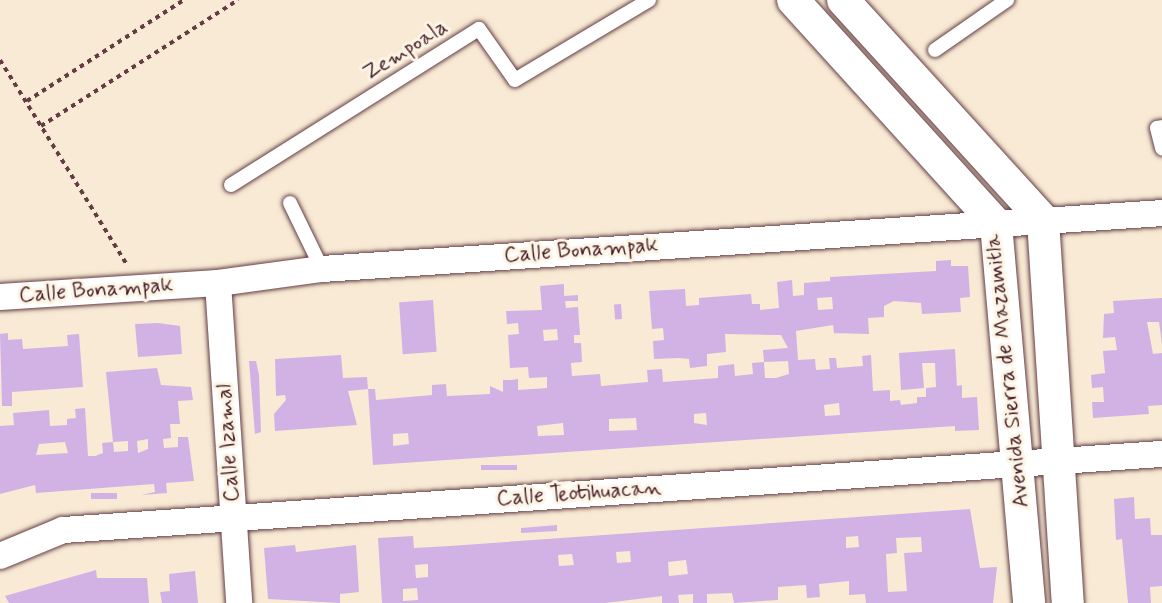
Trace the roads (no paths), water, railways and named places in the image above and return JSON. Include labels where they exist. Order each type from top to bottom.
[{"type":"street","name":"Avenida Sierra de Mazamitla","points":[[793,0],[996,224],[1029,603]]},
{"type":"street","name":"Avenida Sierra de Mazamitla","points":[[843,0],[1043,220],[1068,603]]},
{"type":"street","name":"Calle Bonampak","points":[[0,297],[218,283],[322,269],[1162,213]]},
{"type":"street","name":"Calle Izamal","points":[[218,283],[239,603]]},
{"type":"street","name":"Calle Teotihuacan","points":[[0,556],[63,531],[1162,454]]},
{"type":"lane","name":"Zempoala","points":[[231,185],[479,29],[515,80],[649,0]]},
{"type":"lane","points":[[935,51],[1007,0]]},
{"type":"lane","points":[[1162,127],[1157,128],[1162,148]]},
{"type":"lane","points":[[290,203],[322,269]]}]
